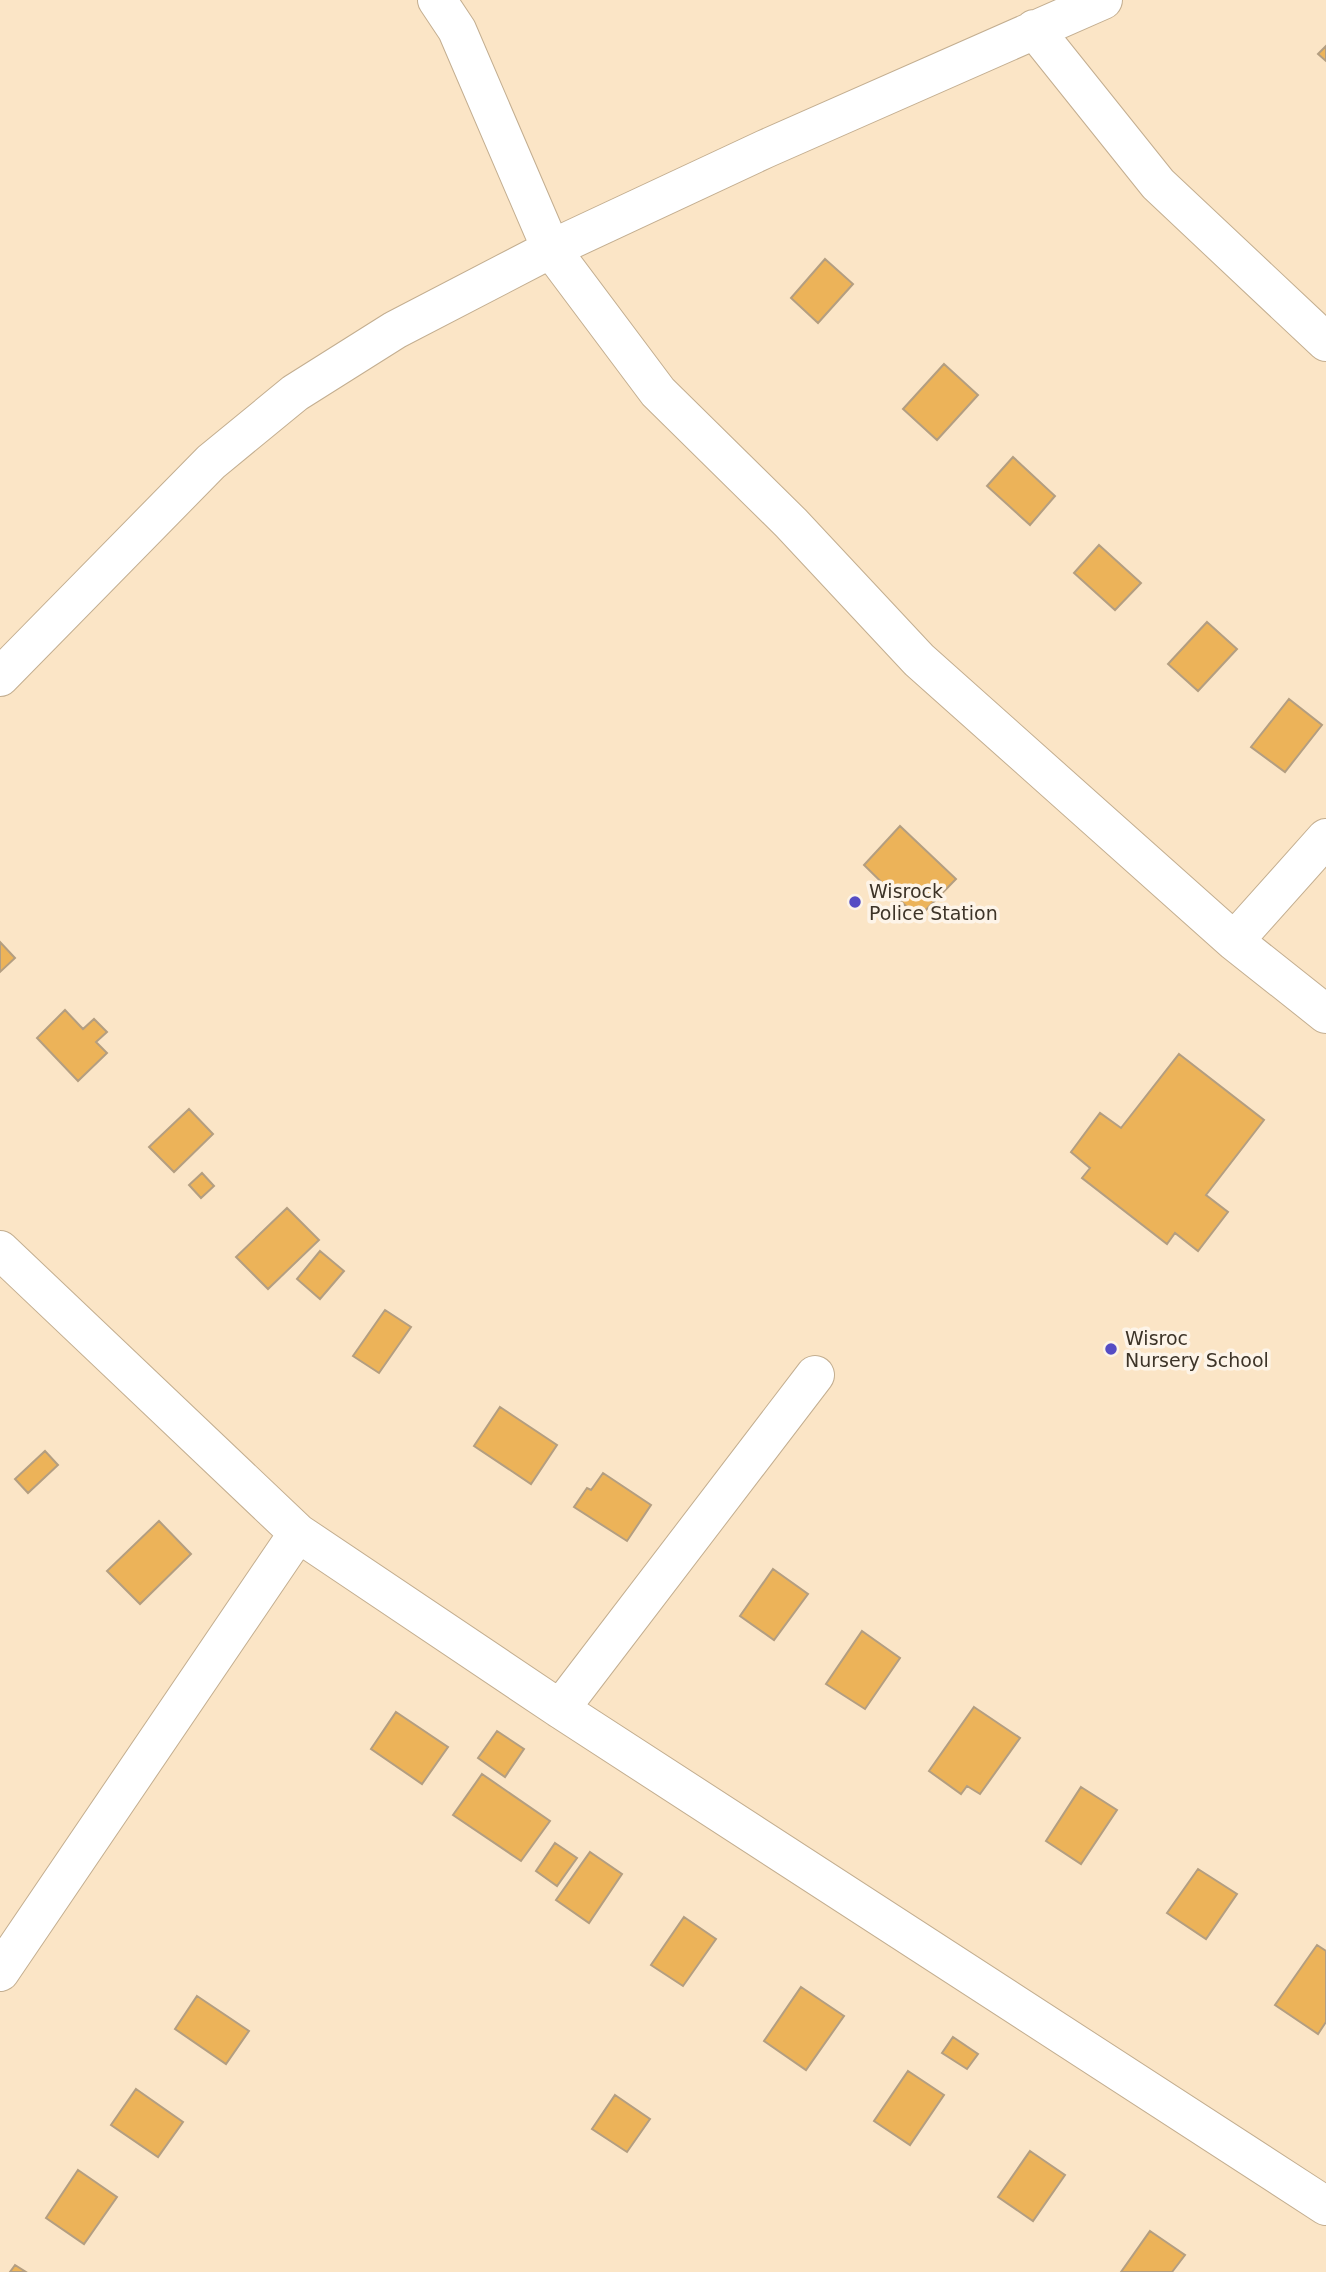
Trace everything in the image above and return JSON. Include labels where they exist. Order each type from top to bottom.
[{"type":"street","points":[[437,0],[457,30],[551,249],[658,392],[791,523],[919,660],[1234,941],[1326,1014]]},
{"type":"street","points":[[0,677],[211,462],[295,393],[395,330],[551,249],[765,149],[1103,0]]},
{"type":"street","points":[[1034,29],[1158,184],[1326,342]]},
{"type":"street","points":[[1234,941],[1326,838]]},
{"type":"street","points":[[0,1250],[298,1533],[560,1709],[1326,2206]]},
{"type":"street","points":[[560,1709],[815,1375]]},
{"type":"street","points":[[0,1972],[298,1533]]},
{"type":"building","points":[[1326,46],[1326,61],[1318,54]]},
{"type":"building","points":[[825,259],[853,284],[818,323],[791,298]]},
{"type":"building","points":[[944,364],[978,395],[937,440],[903,409]]},
{"type":"building","points":[[1013,457],[1055,496],[1030,525],[987,486]]},
{"type":"building","points":[[1099,545],[1141,583],[1115,610],[1074,573]]},
{"type":"building","points":[[1207,622],[1237,649],[1198,691],[1168,664]]},
{"type":"building","points":[[1289,699],[1322,725],[1285,772],[1251,747]]},
{"type":"building","points":[[900,826],[956,879],[918,918],[864,865]]},
{"type":"building","points":[[0,942],[15,958],[0,972]]},
{"type":"building","points":[[65,1010],[83,1029],[94,1019],[107,1032],[96,1042],[107,1053],[78,1081],[37,1038]]},
{"type":"building","points":[[1179,1054],[1264,1120],[1206,1195],[1228,1212],[1198,1251],[1175,1233],[1167,1244],[1082,1178],[1090,1168],[1071,1152],[1100,1113],[1121,1128]]},
{"type":"building","points":[[189,1109],[213,1134],[174,1172],[149,1147]]},
{"type":"building","points":[[202,1173],[214,1186],[201,1198],[189,1185]]},
{"type":"building","points":[[287,1208],[319,1240],[268,1289],[236,1257]]},
{"type":"building","points":[[320,1251],[344,1271],[320,1299],[297,1279]]},
{"type":"building","points":[[385,1310],[411,1327],[379,1373],[353,1356]]},
{"type":"building","points":[[500,1407],[557,1445],[531,1484],[474,1446]]},
{"type":"building","points":[[45,1451],[58,1465],[28,1493],[15,1479]]},
{"type":"building","points":[[603,1473],[651,1505],[627,1541],[574,1507],[587,1488],[591,1490]]},
{"type":"building","points":[[159,1521],[191,1554],[140,1604],[107,1571]]},
{"type":"building","points":[[773,1569],[808,1594],[774,1640],[740,1616]]},
{"type":"building","points":[[862,1631],[900,1658],[865,1709],[826,1684]]},
{"type":"building","points":[[974,1707],[1020,1738],[980,1794],[967,1786],[961,1794],[929,1771]]},
{"type":"building","points":[[396,1712],[448,1747],[422,1784],[371,1749]]},
{"type":"building","points":[[497,1731],[524,1749],[505,1777],[478,1758]]},
{"type":"building","points":[[482,1774],[550,1821],[521,1861],[453,1815]]},
{"type":"building","points":[[1081,1787],[1117,1810],[1081,1864],[1046,1841]]},
{"type":"building","points":[[555,1843],[577,1858],[557,1886],[536,1871]]},
{"type":"building","points":[[590,1852],[622,1874],[589,1923],[556,1900]]},
{"type":"building","points":[[1198,1869],[1237,1894],[1206,1939],[1167,1913]]},
{"type":"building","points":[[684,1917],[716,1939],[683,1986],[651,1965]]},
{"type":"building","points":[[1317,1945],[1326,1951],[1326,2022],[1318,2034],[1275,2005]]},
{"type":"building","points":[[801,1987],[844,2016],[806,2070],[764,2041]]},
{"type":"building","points":[[197,1996],[249,2031],[226,2064],[175,2029]]},
{"type":"building","points":[[953,2037],[978,2054],[967,2069],[942,2053]]},
{"type":"building","points":[[908,2071],[944,2095],[910,2145],[874,2121]]},
{"type":"building","points":[[136,2089],[183,2122],[158,2157],[111,2125]]},
{"type":"building","points":[[615,2095],[650,2119],[627,2152],[592,2129]]},
{"type":"building","points":[[1030,2151],[1065,2175],[1033,2221],[998,2197]]},
{"type":"building","points":[[78,2170],[117,2197],[84,2244],[46,2218]]},
{"type":"building","points":[[1150,2231],[1185,2255],[1172,2272],[1121,2272]]},
{"type":"building","points":[[15,2265],[26,2272],[10,2272]]},
{"type":"place","name":"Wisrock Police Station","points":[[855,902]]},
{"type":"place","name":"Wisroc Nursery School","points":[[1111,1349]]}]
